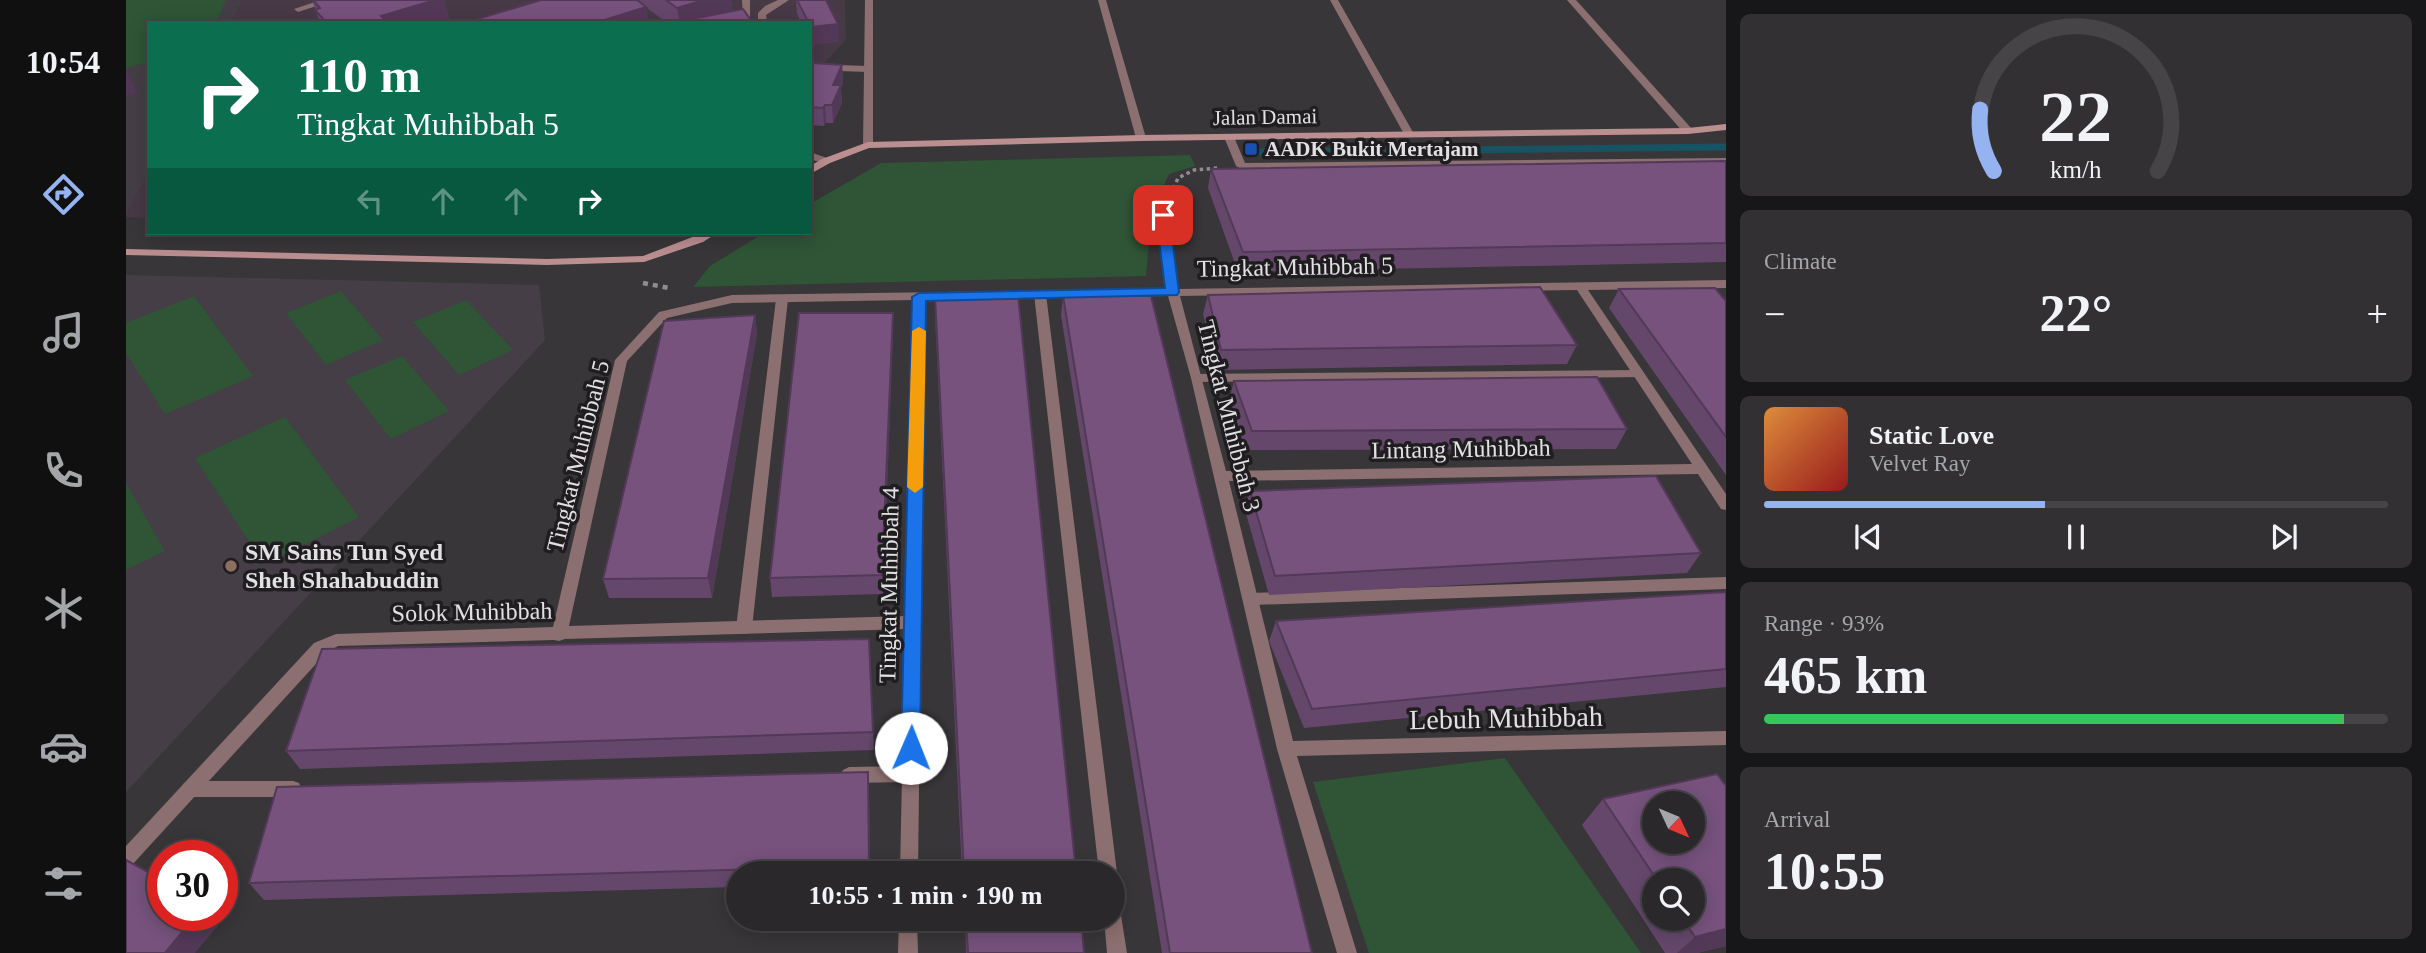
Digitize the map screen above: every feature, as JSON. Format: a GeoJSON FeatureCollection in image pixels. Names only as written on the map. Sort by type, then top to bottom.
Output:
{"type":"FeatureCollection","features":[{"type":"Feature","properties":{"kind":"main road","name":"Jalan Damai"},"geometry":{"type":"LineString","coordinates":[[812,170],[826,161],[868,145],[1141,138],[1688,131],[1726,127]]}},
{"type":"Feature","properties":{"kind":"main road"},"geometry":{"type":"LineString","coordinates":[[1688,131],[1726,135]]}},
{"type":"Feature","properties":{"kind":"main road"},"geometry":{"type":"LineString","coordinates":[[126,252],[547,262],[644,259],[708,235]]}},
{"type":"Feature","properties":{"kind":"street"},"geometry":{"type":"LineString","coordinates":[[297,5],[331,0]]}},
{"type":"Feature","properties":{"kind":"street"},"geometry":{"type":"LineString","coordinates":[[746,0],[747,19]]}},
{"type":"Feature","properties":{"kind":"street"},"geometry":{"type":"LineString","coordinates":[[742,21],[762,19],[768,8],[785,0]]}},
{"type":"Feature","properties":{"kind":"street"},"geometry":{"type":"LineString","coordinates":[[868,145],[869,0]]}},
{"type":"Feature","properties":{"kind":"street"},"geometry":{"type":"LineString","coordinates":[[1102,0],[1141,138]]}},
{"type":"Feature","properties":{"kind":"street"},"geometry":{"type":"LineString","coordinates":[[1334,0],[1409,134]]}},
{"type":"Feature","properties":{"kind":"street"},"geometry":{"type":"LineString","coordinates":[[1572,0],[1688,131]]}},
{"type":"Feature","properties":{"kind":"street"},"geometry":{"type":"LineString","coordinates":[[812,67],[867,69]]}},
{"type":"Feature","properties":{"kind":"street"},"geometry":{"type":"LineString","coordinates":[[1229,137],[1241,166],[1726,161]]}},
{"type":"Feature","properties":{"kind":"street"},"geometry":{"type":"LineString","coordinates":[[812,156],[826,161]]}},
{"type":"Feature","properties":{"kind":"street","name":"Tingkat Muhibbah 3"},"geometry":{"type":"LineString","coordinates":[[1163,215],[1173,292],[1198,378],[1286,749],[1347,953]]}},
{"type":"Feature","properties":{"kind":"street","name":"Tingkat Muhibbah 5"},"geometry":{"type":"LineString","coordinates":[[559,635],[621,360],[663,315],[732,299],[1726,284]]}},
{"type":"Feature","properties":{"kind":"street"},"geometry":{"type":"LineString","coordinates":[[1700,285],[1713,301]]}},
{"type":"Feature","properties":{"kind":"street"},"geometry":{"type":"LineString","coordinates":[[1580,286],[1726,505]]}},
{"type":"Feature","properties":{"kind":"street"},"geometry":{"type":"LineString","coordinates":[[1040,295],[1107,861]]}},
{"type":"Feature","properties":{"kind":"street","name":"Tingkat Muhibbah 4"},"geometry":{"type":"LineString","coordinates":[[909,861],[919,297]]}},
{"type":"Feature","properties":{"kind":"street"},"geometry":{"type":"LineString","coordinates":[[744,628],[782,299]]}},
{"type":"Feature","properties":{"kind":"street"},"geometry":{"type":"LineString","coordinates":[[1198,378],[1638,374]]}},
{"type":"Feature","properties":{"kind":"street","name":"Lintang Muhibbah"},"geometry":{"type":"LineString","coordinates":[[1220,476],[1702,469]]}},
{"type":"Feature","properties":{"kind":"street"},"geometry":{"type":"LineString","coordinates":[[1252,599],[1726,583]]}},
{"type":"Feature","properties":{"kind":"street","name":"Solok Muhibbah"},"geometry":{"type":"LineString","coordinates":[[126,859],[320,648],[336,640],[913,622]]}},
{"type":"Feature","properties":{"kind":"street","name":"Lebuh Muhibbah"},"geometry":{"type":"LineString","coordinates":[[1286,749],[1726,738]]}},
{"type":"Feature","properties":{"kind":"street"},"geometry":{"type":"LineString","coordinates":[[827,776],[910,774]]}},
{"type":"Feature","properties":{"kind":"street"},"geometry":{"type":"LineString","coordinates":[[190,789],[314,788]]}},
{"type":"Feature","properties":{"kind":"street"},"geometry":{"type":"LineString","coordinates":[[908,931],[908,953]]}},
{"type":"Feature","properties":{"kind":"street"},"geometry":{"type":"LineString","coordinates":[[1115,931],[1117,953]]}},
{"type":"Feature","properties":{"kind":"path"},"geometry":{"type":"LineString","coordinates":[[1163,215],[1178,178],[1194,170],[1241,166]]}},
{"type":"Feature","properties":{"kind":"shaded area"},"geometry":{"type":"Polygon","coordinates":[[[126,0],[243,0],[232,21],[147,21],[147,177],[126,215],[126,0]]]}},
{"type":"Feature","properties":{"kind":"shaded area"},"geometry":{"type":"Polygon","coordinates":[[[243,0],[845,0],[846,40],[812,76],[812,21],[232,21],[243,0]]]}},
{"type":"Feature","properties":{"kind":"shaded area"},"geometry":{"type":"Polygon","coordinates":[[[147,177],[147,218],[126,215],[147,177]]]}},
{"type":"Feature","properties":{"kind":"shaded area","name":"SM Sains Tun Syed Sheh Shahabuddin"},"geometry":{"type":"Polygon","coordinates":[[[126,275],[539,285],[545,340],[126,792],[126,275]]]}},
{"type":"Feature","properties":{"kind":"green space"},"geometry":{"type":"Polygon","coordinates":[[[126,0],[226,0],[217,21],[147,21],[147,63],[126,68],[126,0]]]}},
{"type":"Feature","properties":{"kind":"green space"},"geometry":{"type":"Polygon","coordinates":[[[1190,155],[1195,166],[1169,174],[1152,212],[1146,276],[693,287],[710,266],[761,235],[812,235],[812,203],[881,163],[1190,155]]]}},
{"type":"Feature","properties":{"kind":"green space"},"geometry":{"type":"Polygon","coordinates":[[[341,291],[383,340],[326,365],[286,313],[341,291]]]}},
{"type":"Feature","properties":{"kind":"green space"},"geometry":{"type":"Polygon","coordinates":[[[194,296],[253,376],[165,414],[126,353],[126,323],[194,296]]]}},
{"type":"Feature","properties":{"kind":"green space"},"geometry":{"type":"Polygon","coordinates":[[[466,300],[513,350],[459,375],[413,322],[466,300]]]}},
{"type":"Feature","properties":{"kind":"green space"},"geometry":{"type":"Polygon","coordinates":[[[402,356],[449,411],[391,439],[345,380],[402,356]]]}},
{"type":"Feature","properties":{"kind":"green space"},"geometry":{"type":"Polygon","coordinates":[[[285,417],[359,517],[264,565],[195,458],[285,417]]]}},
{"type":"Feature","properties":{"kind":"green space"},"geometry":{"type":"Polygon","coordinates":[[[126,483],[165,551],[126,570],[126,483]]]}},
{"type":"Feature","properties":{"kind":"green space"},"geometry":{"type":"Polygon","coordinates":[[[1505,758],[1641,953],[1369,953],[1313,782],[1505,758]]]}},
{"type":"Feature","properties":{"kind":"building"},"geometry":{"type":"Polygon","coordinates":[[[313,0],[435,0],[381,16],[385,20],[381,21],[325,21],[315,10],[320,8],[313,0]]]}},
{"type":"Feature","properties":{"kind":"building"},"geometry":{"type":"Polygon","coordinates":[[[541,0],[637,0],[646,7],[601,21],[471,21],[541,0]]]}},
{"type":"Feature","properties":{"kind":"building"},"geometry":{"type":"Polygon","coordinates":[[[666,0],[704,0],[677,8],[666,0]]]}},
{"type":"Feature","properties":{"kind":"building"},"geometry":{"type":"Polygon","coordinates":[[[797,0],[826,0],[838,24],[812,27],[812,21],[808,21],[797,0]]]}},
{"type":"Feature","properties":{"kind":"building"},"geometry":{"type":"Polygon","coordinates":[[[743,9],[752,21],[681,21],[743,9]]]}},
{"type":"Feature","properties":{"kind":"building"},"geometry":{"type":"Polygon","coordinates":[[[812,65],[842,65],[833,85],[841,85],[832,105],[812,107],[812,65]]]}},
{"type":"Feature","properties":{"kind":"building"},"geometry":{"type":"Polygon","coordinates":[[[1726,161],[1726,243],[1243,252],[1211,169],[1726,161]]]}},
{"type":"Feature","properties":{"kind":"building"},"geometry":{"type":"Polygon","coordinates":[[[1540,287],[1577,345],[1221,350],[1208,295],[1540,287]]]}},
{"type":"Feature","properties":{"kind":"building"},"geometry":{"type":"Polygon","coordinates":[[[1715,288],[1726,301],[1726,437],[1619,289],[1715,288]]]}},
{"type":"Feature","properties":{"kind":"building"},"geometry":{"type":"Polygon","coordinates":[[[1018,295],[1075,861],[963,861],[935,297],[1018,295]]]}},
{"type":"Feature","properties":{"kind":"building"},"geometry":{"type":"Polygon","coordinates":[[[1063,296],[1151,296],[1312,953],[1170,953],[1063,296]]]}},
{"type":"Feature","properties":{"kind":"building"},"geometry":{"type":"Polygon","coordinates":[[[799,313],[893,313],[882,575],[770,578],[799,313]]]}},
{"type":"Feature","properties":{"kind":"building"},"geometry":{"type":"Polygon","coordinates":[[[755,315],[708,578],[603,579],[664,321],[755,315]]]}},
{"type":"Feature","properties":{"kind":"building"},"geometry":{"type":"Polygon","coordinates":[[[1597,377],[1627,429],[1252,431],[1234,381],[1597,377]]]}},
{"type":"Feature","properties":{"kind":"building"},"geometry":{"type":"Polygon","coordinates":[[[1656,476],[1701,553],[1275,576],[1250,491],[1656,476]]]}},
{"type":"Feature","properties":{"kind":"building"},"geometry":{"type":"Polygon","coordinates":[[[1726,592],[1726,669],[1312,709],[1276,621],[1726,592]]]}},
{"type":"Feature","properties":{"kind":"building"},"geometry":{"type":"Polygon","coordinates":[[[869,639],[873,732],[286,751],[322,649],[869,639]]]}},
{"type":"Feature","properties":{"kind":"building"},"geometry":{"type":"Polygon","coordinates":[[[868,772],[869,861],[726,861],[726,870],[249,883],[277,787],[868,772]]]}},
{"type":"Feature","properties":{"kind":"building"},"geometry":{"type":"Polygon","coordinates":[[[1717,774],[1726,786],[1726,929],[1695,937],[1691,931],[1705,931],[1705,868],[1649,868],[1603,799],[1717,774]]]}},
{"type":"Feature","properties":{"kind":"building"},"geometry":{"type":"Polygon","coordinates":[[[126,860],[147,871],[147,931],[183,931],[165,953],[126,953],[126,860]]]}},
{"type":"Feature","properties":{"kind":"building"},"geometry":{"type":"Polygon","coordinates":[[[967,931],[1082,931],[1084,953],[968,953],[967,931]]]}},
{"type":"Feature","properties":{"kind":"waterway"},"geometry":{"type":"LineString","coordinates":[[1259,152],[1726,147]]}},
{"type":"Feature","properties":{"kind":"slow traffic"},"geometry":{"type":"LineString","coordinates":[[915,487],[919,331]]}},
{"type":"Feature","properties":{"kind":"place","name":"AADK Bukit Mertajam"},"geometry":{"type":"Point","coordinates":[1251,149]}},
{"type":"Feature","properties":{"kind":"place","name":"SM Sains Tun Syed Sheh Shahabuddin"},"geometry":{"type":"Point","coordinates":[231,566]}},
{"type":"Feature","properties":{"kind":"route"},"geometry":{"type":"LineString","coordinates":[[911,748],[919,297],[1173,292],[1163,215]]}}]}
